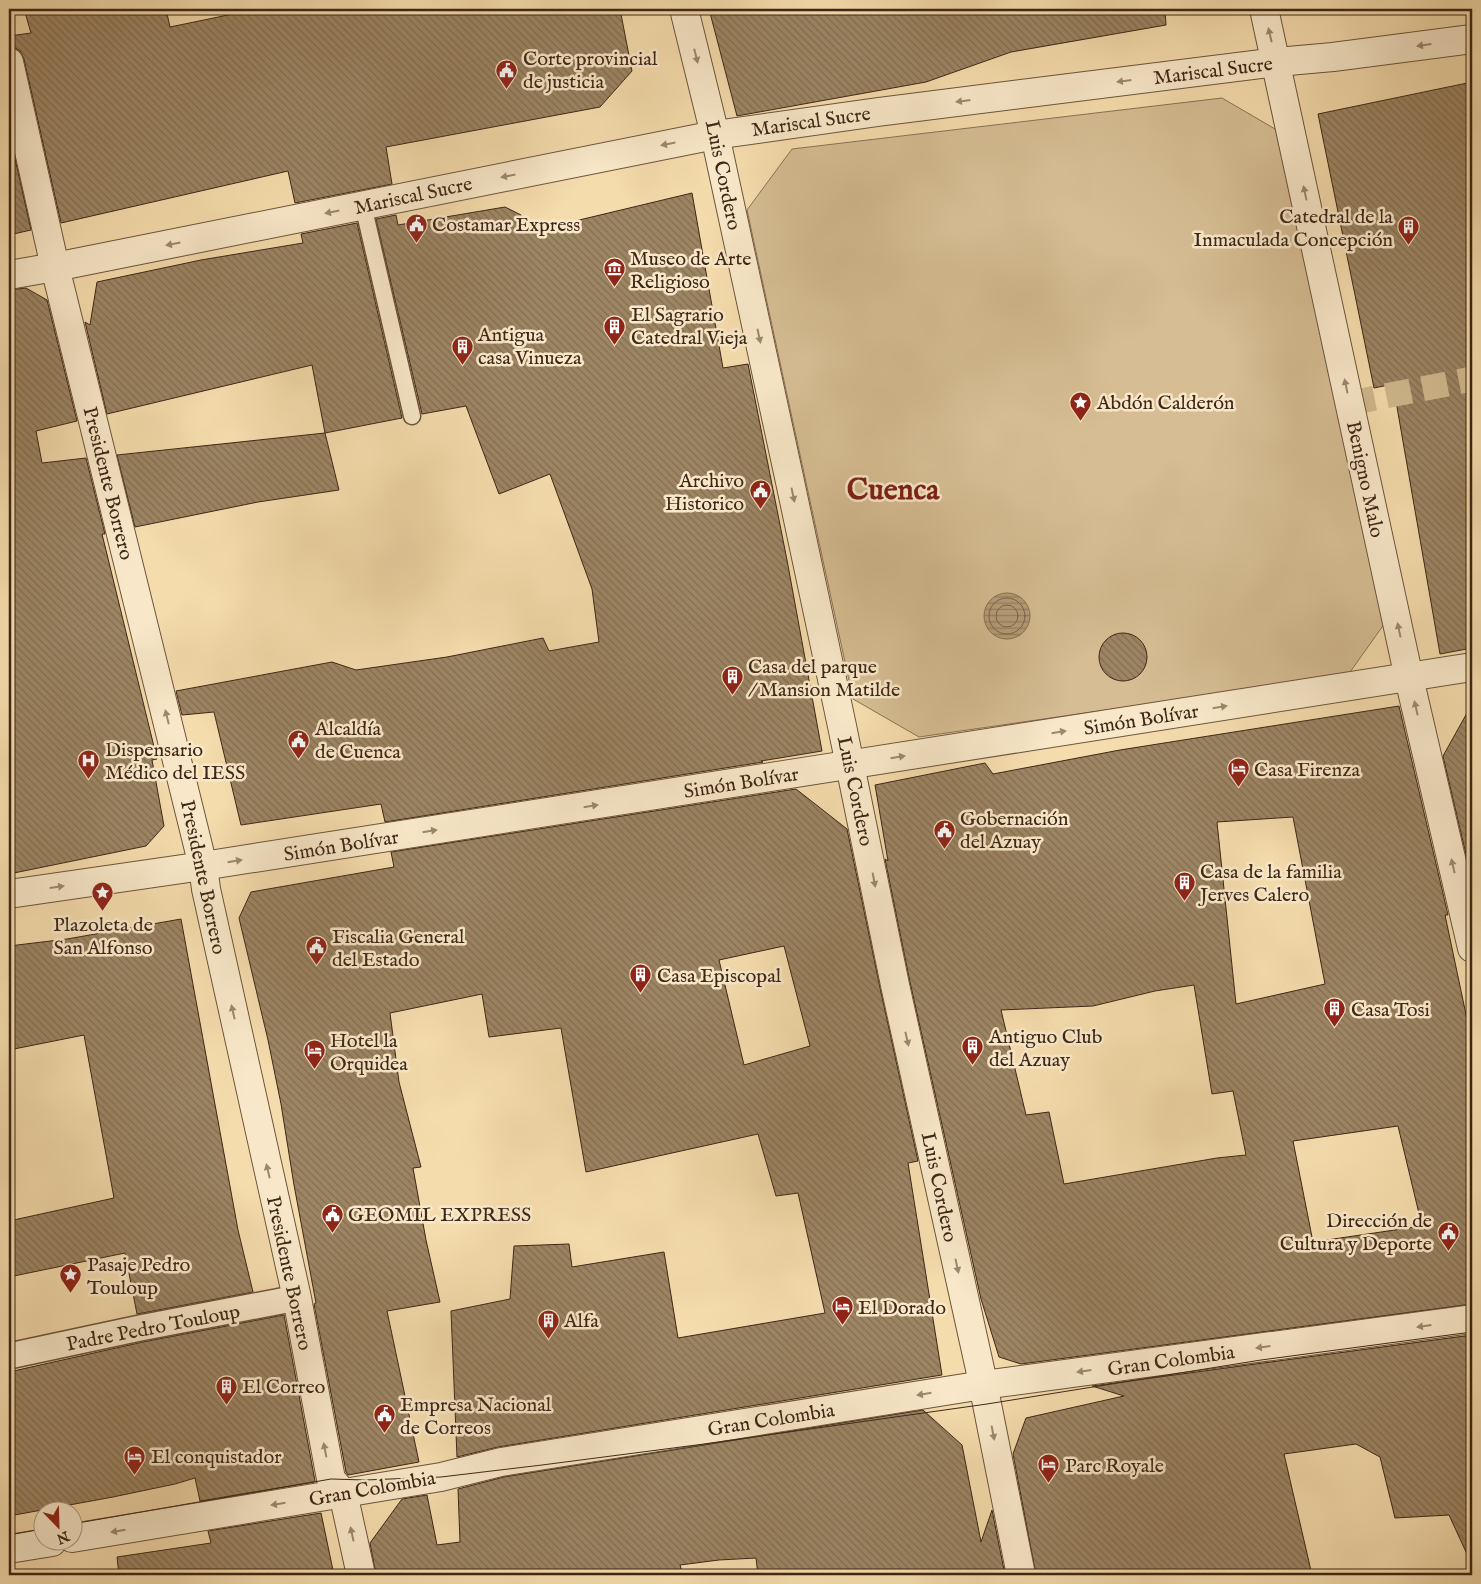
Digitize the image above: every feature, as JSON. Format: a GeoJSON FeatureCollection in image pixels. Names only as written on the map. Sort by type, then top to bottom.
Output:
{"type":"FeatureCollection","features":[{"type":"Feature","properties":{"kind":"street","name":"Luis Cordero"},"geometry":{"type":"LineString","coordinates":[[684,9],[715,135],[850,764],[895,985],[983,1385],[1021,1575]]}},
{"type":"Feature","properties":{"kind":"street","name":"Benigno Malo"},"geometry":{"type":"LineString","coordinates":[[1264,9],[1409,678],[1472,948]]}},
{"type":"Feature","properties":{"kind":"street","name":"Mariscal Sucre"},"geometry":{"type":"LineString","coordinates":[[9,274],[55,267],[715,135],[878,112],[1472,39]]}},
{"type":"Feature","properties":{"kind":"street","name":"Presidente Borrero"},"geometry":{"type":"LineString","coordinates":[[9,62],[55,267],[203,866],[206,889],[297,1298],[331,1479],[343,1494],[361,1575]]}},
{"type":"Feature","properties":{"kind":"street","name":"Simón Bolívar"},"geometry":{"type":"LineString","coordinates":[[9,894],[203,866],[1472,667]]}},
{"type":"Feature","properties":{"kind":"street","name":"Padre Pedro Touloup"},"geometry":{"type":"LineString","coordinates":[[9,1356],[140,1328],[297,1298]]}},
{"type":"Feature","properties":{"kind":"street","name":"Gran Colombia"},"geometry":{"type":"LineString","coordinates":[[82,1536],[343,1494],[441,1476],[501,1462],[983,1385],[1472,1320]]}},
{"type":"Feature","properties":{"kind":"street"},"geometry":{"type":"LineString","coordinates":[[9,1549],[32,1545]]}},
{"type":"Feature","properties":{"kind":"lane"},"geometry":{"type":"LineString","coordinates":[[363,206],[412,416]]}},
{"type":"Feature","properties":{"kind":"shaded area"},"geometry":{"type":"Polygon","coordinates":[[[1222,98],[1287,136],[1392,613],[1348,675],[919,737],[853,699],[747,210],[792,149],[1222,98]]]}},
{"type":"Feature","properties":{"kind":"water"},"geometry":{"type":"Polygon","coordinates":[[[1007,593],[1020,597],[1026,603],[1030,616],[1026,629],[1020,635],[1007,639],[994,635],[988,629],[984,616],[988,603],[994,597],[1007,593]]]}},
{"type":"Feature","properties":{"kind":"building"},"geometry":{"type":"Polygon","coordinates":[[[24,9],[166,9],[170,27],[257,9],[620,9],[632,71],[600,107],[386,147],[392,184],[295,203],[288,171],[61,223],[24,59],[20,51],[14,47],[9,47],[9,36],[31,33],[24,9]]]}},
{"type":"Feature","properties":{"kind":"building"},"geometry":{"type":"Polygon","coordinates":[[[709,9],[1165,9],[1166,25],[1011,52],[926,82],[737,116],[709,9]]]}},
{"type":"Feature","properties":{"kind":"building","name":"Catedral de la Inmaculada Concepción"},"geometry":{"type":"Polygon","coordinates":[[[1472,82],[1472,648],[1440,654],[1393,384],[1374,388],[1318,114],[1472,82]]]}},
{"type":"Feature","properties":{"kind":"building"},"geometry":{"type":"Polygon","coordinates":[[[9,132],[31,230],[9,235],[9,132]]]}},
{"type":"Feature","properties":{"kind":"building"},"geometry":{"type":"Polygon","coordinates":[[[692,193],[723,368],[748,364],[822,751],[385,822],[381,804],[241,825],[214,712],[182,715],[176,691],[332,662],[356,670],[447,657],[543,638],[549,651],[599,642],[592,589],[550,474],[499,494],[466,406],[422,414],[376,219],[396,215],[398,225],[505,207],[521,215],[525,233],[692,193]]]}},
{"type":"Feature","properties":{"kind":"building"},"geometry":{"type":"Polygon","coordinates":[[[357,223],[402,418],[325,433],[312,365],[107,414],[85,322],[90,325],[97,282],[201,260],[303,243],[301,234],[357,223]]]}},
{"type":"Feature","properties":{"kind":"building"},"geometry":{"type":"Polygon","coordinates":[[[26,288],[47,300],[77,421],[36,431],[42,463],[86,458],[105,534],[102,534],[157,759],[152,760],[164,826],[146,846],[9,874],[9,290],[26,288]]]}},
{"type":"Feature","properties":{"kind":"building"},"geometry":{"type":"Polygon","coordinates":[[[325,433],[339,490],[258,502],[135,527],[117,455],[325,433]]]}},
{"type":"Feature","properties":{"kind":"building"},"geometry":{"type":"Polygon","coordinates":[[[1118,633],[1128,633],[1140,640],[1147,652],[1147,662],[1140,674],[1128,681],[1118,681],[1110,677],[1103,670],[1099,662],[1099,652],[1103,644],[1110,637],[1118,633]]]}},
{"type":"Feature","properties":{"kind":"building"},"geometry":{"type":"Polygon","coordinates":[[[1472,704],[1472,880],[1443,756],[1472,704]]]}},
{"type":"Feature","properties":{"kind":"building"},"geometry":{"type":"Polygon","coordinates":[[[1399,706],[1448,915],[1445,915],[1472,1043],[1472,1304],[1021,1364],[999,1357],[981,1299],[910,982],[885,859],[888,861],[875,785],[985,763],[993,774],[1120,750],[1399,706]],[[1293,817],[1217,822],[1236,1004],[1325,984],[1293,817]],[[1194,985],[1155,991],[1093,1006],[1001,1010],[1026,1115],[1049,1112],[1064,1184],[1217,1158],[1246,1155],[1233,1091],[1212,1094],[1194,985]],[[1398,1126],[1293,1141],[1313,1242],[1422,1226],[1398,1126]]]}},
{"type":"Feature","properties":{"kind":"building"},"geometry":{"type":"Polygon","coordinates":[[[796,789],[847,829],[918,1161],[908,1163],[942,1375],[498,1447],[457,1457],[451,1311],[510,1299],[514,1246],[569,1244],[572,1267],[664,1252],[678,1338],[825,1313],[798,1193],[776,1196],[758,1134],[586,1172],[561,1028],[489,1037],[482,994],[390,1013],[399,1082],[421,1167],[413,1168],[440,1302],[387,1311],[419,1462],[348,1475],[314,1304],[316,1303],[281,1104],[239,918],[251,892],[394,867],[391,852],[796,789]],[[784,946],[719,960],[744,1065],[810,1046],[784,946]]]}},
{"type":"Feature","properties":{"kind":"building"},"geometry":{"type":"Polygon","coordinates":[[[181,919],[238,1230],[253,1292],[137,1314],[125,1253],[9,1277],[9,1221],[114,1198],[84,1035],[9,1050],[9,946],[67,939],[181,919]]]}},
{"type":"Feature","properties":{"kind":"building"},"geometry":{"type":"Polygon","coordinates":[[[284,1315],[315,1481],[200,1501],[195,1478],[175,1484],[82,1503],[32,1502],[32,1512],[9,1516],[9,1372],[143,1342],[284,1315]]]}},
{"type":"Feature","properties":{"kind":"building"},"geometry":{"type":"Polygon","coordinates":[[[1472,1335],[1472,1565],[1449,1515],[1395,1518],[1380,1457],[1356,1444],[1284,1454],[1312,1575],[1036,1575],[1013,1454],[1026,1418],[1124,1396],[1092,1386],[1472,1335]]]}},
{"type":"Feature","properties":{"kind":"building"},"geometry":{"type":"Polygon","coordinates":[[[923,1410],[962,1445],[981,1542],[992,1510],[1005,1575],[758,1575],[756,1558],[680,1565],[683,1575],[376,1575],[370,1543],[402,1499],[427,1495],[437,1545],[460,1542],[458,1489],[504,1477],[923,1410]]]}},
{"type":"Feature","properties":{"kind":"building"},"geometry":{"type":"Polygon","coordinates":[[[321,1513],[334,1575],[119,1575],[117,1557],[211,1543],[208,1531],[321,1513]]]}},
{"type":"Feature","properties":{"kind":"tunnel"},"geometry":{"type":"LineString","coordinates":[[1350,403],[1472,379]]}},
{"type":"Feature","properties":{"kind":"tram line"},"geometry":{"type":"LineString","coordinates":[[82,1522],[331,1479],[365,1480],[441,1477],[542,1465],[987,1404],[1261,1360],[1472,1332]]}},
{"type":"Feature","properties":{"kind":"tram line"},"geometry":{"type":"LineString","coordinates":[[9,1535],[32,1531]]}},
{"type":"Feature","properties":{"kind":"place","name":"Corte provincial de justicia"},"geometry":{"type":"Point","coordinates":[507,89]}},
{"type":"Feature","properties":{"kind":"place","name":"Costamar Express"},"geometry":{"type":"Point","coordinates":[416,243]}},
{"type":"Feature","properties":{"kind":"place","name":"Catedral de la Inmaculada Concepción"},"geometry":{"type":"Point","coordinates":[1409,246]}},
{"type":"Feature","properties":{"kind":"place","name":"Museo de Arte Religioso"},"geometry":{"type":"Point","coordinates":[614,288]}},
{"type":"Feature","properties":{"kind":"place","name":"El Sagrario Catedral Vieja"},"geometry":{"type":"Point","coordinates":[615,345]}},
{"type":"Feature","properties":{"kind":"place","name":"Antigua casa Vinueza"},"geometry":{"type":"Point","coordinates":[462,365]}},
{"type":"Feature","properties":{"kind":"place","name":"Abdón Calderón"},"geometry":{"type":"Point","coordinates":[1081,421]}},
{"type":"Feature","properties":{"kind":"place","name":"Archivo Historico"},"geometry":{"type":"Point","coordinates":[760,510]}},
{"type":"Feature","properties":{"kind":"place","name":"Casa del parque / Mansion Matilde"},"geometry":{"type":"Point","coordinates":[732,696]}},
{"type":"Feature","properties":{"kind":"place","name":"Alcaldía de Cuenca"},"geometry":{"type":"Point","coordinates":[299,759]}},
{"type":"Feature","properties":{"kind":"place","name":"Dispensario Médico del IESS"},"geometry":{"type":"Point","coordinates":[89,780]}},
{"type":"Feature","properties":{"kind":"place","name":"Casa Firenza"},"geometry":{"type":"Point","coordinates":[1238,788]}},
{"type":"Feature","properties":{"kind":"place","name":"Gobernación del Azuay"},"geometry":{"type":"Point","coordinates":[944,849]}},
{"type":"Feature","properties":{"kind":"place","name":"Casa de la familia Jerves Calero"},"geometry":{"type":"Point","coordinates":[1184,902]}},
{"type":"Feature","properties":{"kind":"place","name":"Plazoleta de San Alfonso"},"geometry":{"type":"Point","coordinates":[103,911]}},
{"type":"Feature","properties":{"kind":"place","name":"Fiscalia General del Estado"},"geometry":{"type":"Point","coordinates":[316,966]}},
{"type":"Feature","properties":{"kind":"place","name":"Casa Episcopal"},"geometry":{"type":"Point","coordinates":[641,994]}},
{"type":"Feature","properties":{"kind":"place","name":"Casa Tosi"},"geometry":{"type":"Point","coordinates":[1335,1028]}},
{"type":"Feature","properties":{"kind":"place","name":"Antiguo Club del Azuay"},"geometry":{"type":"Point","coordinates":[973,1066]}},
{"type":"Feature","properties":{"kind":"place","name":"Hotel la Orquidea"},"geometry":{"type":"Point","coordinates":[314,1070]}},
{"type":"Feature","properties":{"kind":"place","name":"GEOMIL EXPRESS"},"geometry":{"type":"Point","coordinates":[332,1233]}},
{"type":"Feature","properties":{"kind":"place","name":"Dirección de Cultura y Deporte"},"geometry":{"type":"Point","coordinates":[1448,1251]}},
{"type":"Feature","properties":{"kind":"place","name":"Pasaje Pedro Touloup"},"geometry":{"type":"Point","coordinates":[71,1294]}},
{"type":"Feature","properties":{"kind":"place","name":"El Dorado"},"geometry":{"type":"Point","coordinates":[842,1326]}},
{"type":"Feature","properties":{"kind":"place","name":"Alfa"},"geometry":{"type":"Point","coordinates":[548,1339]}},
{"type":"Feature","properties":{"kind":"place","name":"El Correo"},"geometry":{"type":"Point","coordinates":[226,1405]}},
{"type":"Feature","properties":{"kind":"place","name":"Empresa Nacional de Correos"},"geometry":{"type":"Point","coordinates":[384,1434]}},
{"type":"Feature","properties":{"kind":"place","name":"El conquistador"},"geometry":{"type":"Point","coordinates":[135,1475]}},
{"type":"Feature","properties":{"kind":"place","name":"Parc Royale"},"geometry":{"type":"Point","coordinates":[1049,1484]}},
{"type":"Feature","properties":{"kind":"district","name":"Cuenca"},"geometry":{"type":"Point","coordinates":[893,489]}}]}
